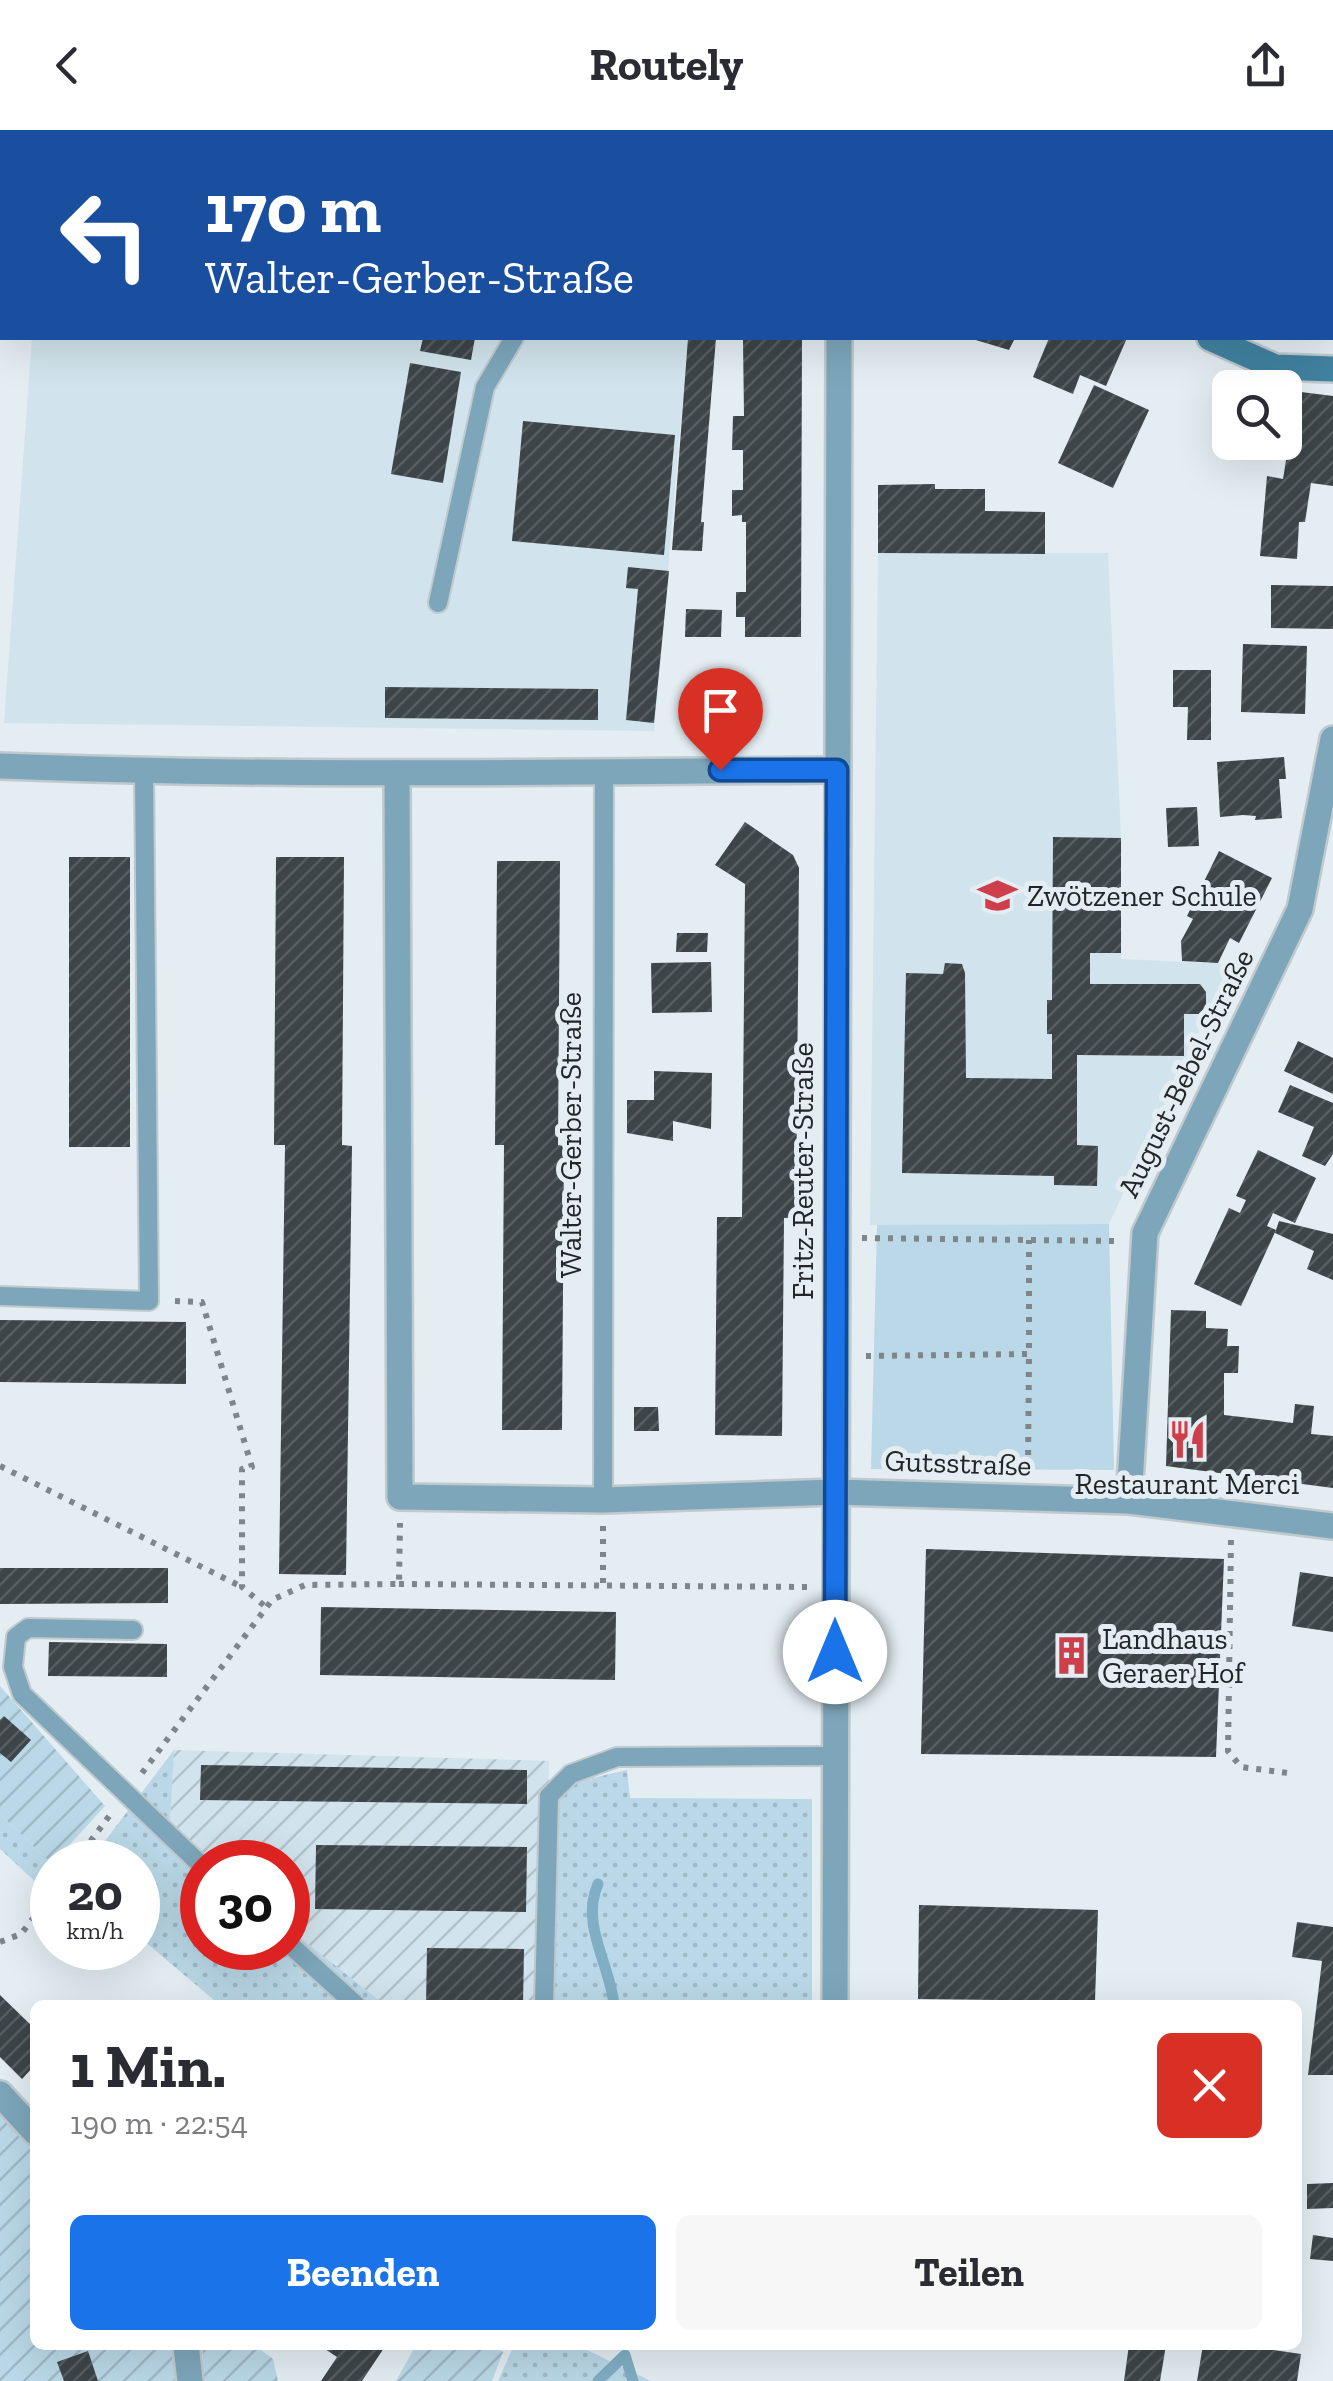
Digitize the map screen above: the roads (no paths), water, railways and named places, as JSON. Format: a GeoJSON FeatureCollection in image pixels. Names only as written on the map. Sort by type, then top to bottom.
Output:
{"type":"FeatureCollection","features":[{"type":"Feature","properties":{"kind":"main road"},"geometry":{"type":"LineString","coordinates":[[1214,340],[1275,367],[1333,369]]}},
{"type":"Feature","properties":{"kind":"street","name":"Fritz-Reuter-Straße"},"geometry":{"type":"LineString","coordinates":[[835,2000],[839,340]]}},
{"type":"Feature","properties":{"kind":"street","name":"August-Bebel-Straße"},"geometry":{"type":"LineString","coordinates":[[1129,1500],[1145,1233],[1300,910],[1333,739]]}},
{"type":"Feature","properties":{"kind":"street"},"geometry":{"type":"LineString","coordinates":[[0,766],[144,772],[837,770]]}},
{"type":"Feature","properties":{"kind":"street","name":"Gutsstraße"},"geometry":{"type":"LineString","coordinates":[[397,773],[400,1496],[603,1500],[835,1492],[1129,1500],[1333,1526]]}},
{"type":"Feature","properties":{"kind":"street"},"geometry":{"type":"LineString","coordinates":[[0,2094],[30,2127]]}},
{"type":"Feature","properties":{"kind":"street"},"geometry":{"type":"LineString","coordinates":[[187,2350],[190,2381]]}},
{"type":"Feature","properties":{"kind":"lane"},"geometry":{"type":"LineString","coordinates":[[438,602],[485,387],[513,340]]}},
{"type":"Feature","properties":{"kind":"lane","name":"Walter-Gerber-Straße"},"geometry":{"type":"LineString","coordinates":[[603,1500],[604,771]]}},
{"type":"Feature","properties":{"kind":"lane"},"geometry":{"type":"LineString","coordinates":[[0,1296],[149,1301],[144,772]]}},
{"type":"Feature","properties":{"kind":"lane"},"geometry":{"type":"LineString","coordinates":[[133,1630],[28,1628],[16,1636],[13,1667],[22,1694],[180,1846]]}},
{"type":"Feature","properties":{"kind":"lane"},"geometry":{"type":"LineString","coordinates":[[544,2000],[549,1796],[570,1774],[616,1757],[835,1756]]}},
{"type":"Feature","properties":{"kind":"lane"},"geometry":{"type":"LineString","coordinates":[[310,1963],[351,2000]]}},
{"type":"Feature","properties":{"kind":"waterway"},"geometry":{"type":"LineString","coordinates":[[598,1884],[592,1914],[613,2000]]}},
{"type":"Feature","properties":{"kind":"waterway"},"geometry":{"type":"LineString","coordinates":[[598,2381],[625,2355],[633,2381]]}},
{"type":"Feature","properties":{"kind":"place","name":"Zwötzener Schule"},"geometry":{"type":"Point","coordinates":[997,896]}},
{"type":"Feature","properties":{"kind":"place","name":"Restaurant Merci"},"geometry":{"type":"Point","coordinates":[1187,1440]}},
{"type":"Feature","properties":{"kind":"place","name":"Landhaus Geraer Hof"},"geometry":{"type":"Point","coordinates":[1072,1656]}}]}
